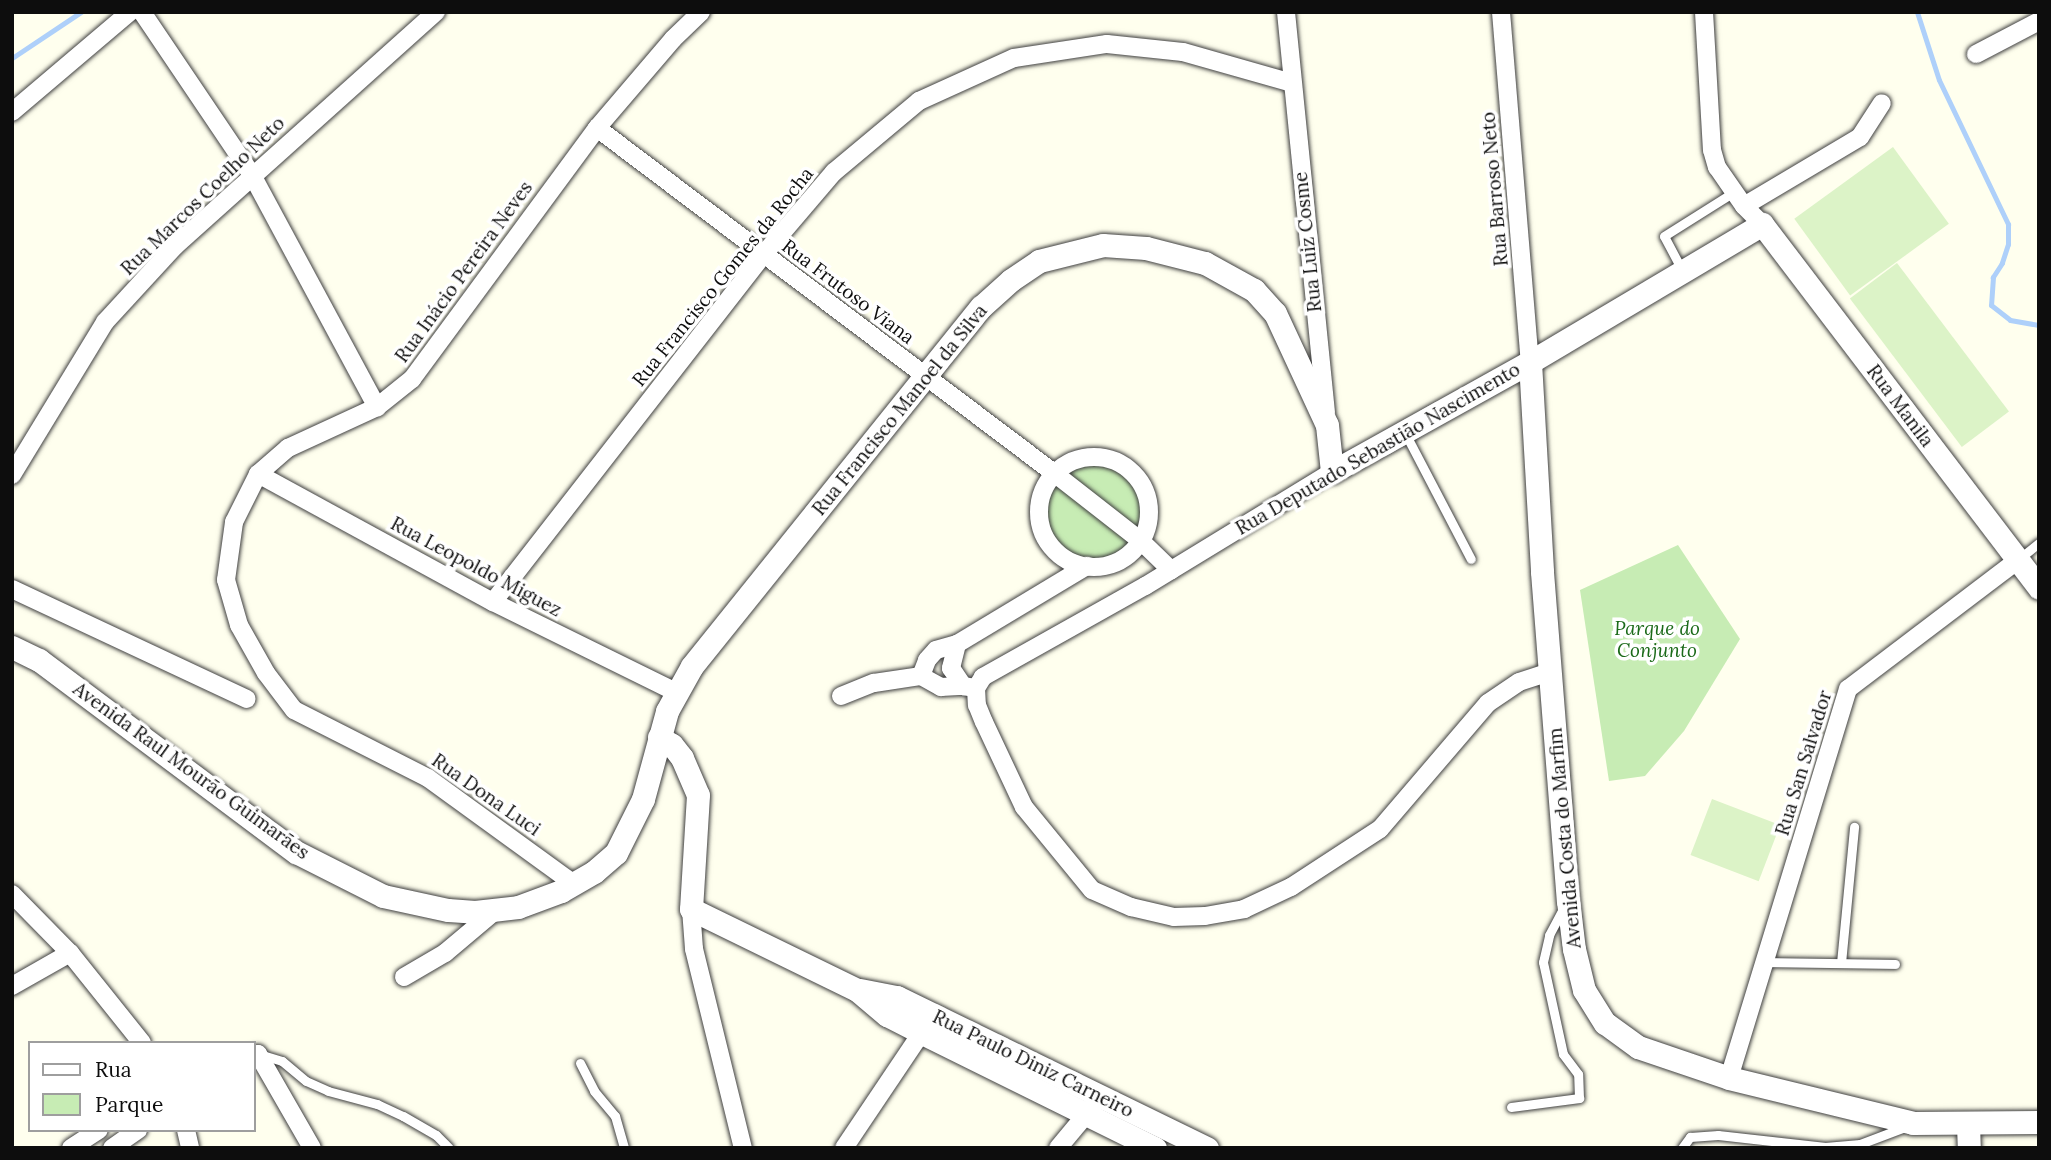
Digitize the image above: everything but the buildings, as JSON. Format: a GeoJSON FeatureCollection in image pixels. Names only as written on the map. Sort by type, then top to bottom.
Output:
{"type":"FeatureCollection","features":[{"type":"Feature","properties":{"kind":"street"},"geometry":{"type":"LineString","coordinates":[[12,112],[130,12]]}},
{"type":"Feature","properties":{"kind":"street"},"geometry":{"type":"LineString","coordinates":[[142,12],[252,175],[377,407]]}},
{"type":"Feature","properties":{"kind":"street","name":"Rua Marcos Coelho Neto"},"geometry":{"type":"LineString","coordinates":[[12,475],[105,321],[175,246],[436,12]]}},
{"type":"Feature","properties":{"kind":"street","name":"Rua Inácio Pereira Neves"},"geometry":{"type":"LineString","coordinates":[[294,710],[266,673],[239,625],[226,580],[234,522],[258,474],[288,448],[377,407],[412,379],[597,128],[673,39],[701,12]]}},
{"type":"Feature","properties":{"kind":"street","name":"Rua Luiz Cosme"},"geometry":{"type":"LineString","coordinates":[[1286,12],[1332,472]]}},
{"type":"Feature","properties":{"kind":"street","name":"Rua Barroso Neto"},"geometry":{"type":"LineString","coordinates":[[1502,12],[1530,362]]}},
{"type":"Feature","properties":{"kind":"street"},"geometry":{"type":"LineString","coordinates":[[1704,12],[1712,150],[1723,179],[1762,225]]}},
{"type":"Feature","properties":{"kind":"street"},"geometry":{"type":"LineString","coordinates":[[1976,54],[2039,21]]}},
{"type":"Feature","properties":{"kind":"street","name":"Rua Francisco Gomes da Rocha"},"geometry":{"type":"LineString","coordinates":[[493,602],[763,255],[834,173],[919,101],[1014,58],[1107,44],[1183,52],[1292,83]]}},
{"type":"Feature","properties":{"kind":"street"},"geometry":{"type":"LineString","coordinates":[[1739,199],[1860,137],[1882,103]]}},
{"type":"Feature","properties":{"kind":"street","name":"Rua Frutoso Viana"},"geometry":{"type":"LineString","coordinates":[[597,128],[1054,473],[1141,541],[1171,570]]}},
{"type":"Feature","properties":{"kind":"street","name":"Rua Deputado Sebastião Nascimento"},"geometry":{"type":"LineString","coordinates":[[969,687],[1171,570],[1332,472],[1530,362],[1762,225]]}},
{"type":"Feature","properties":{"kind":"street","name":"Rua Manila"},"geometry":{"type":"LineString","coordinates":[[1762,225],[2039,587]]}},
{"type":"Feature","properties":{"kind":"street","name":"Rua Francisco Manoel da Silva"},"geometry":{"type":"LineString","coordinates":[[574,884],[616,853],[632,827],[676,691],[692,666],[981,307],[1011,280],[1039,261],[1103,245],[1146,248],[1205,263],[1228,273],[1254,290],[1275,313],[1327,425]]}},
{"type":"Feature","properties":{"kind":"street","name":"Avenida Costa do Marfim"},"geometry":{"type":"LineString","coordinates":[[1530,362],[1567,901],[1574,949],[1584,990],[1605,1023],[1638,1046],[1729,1078],[1913,1123],[2039,1122]]}},
{"type":"Feature","properties":{"kind":"street"},"geometry":{"type":"LineString","coordinates":[[1079,458],[1104,458],[1126,468],[1147,499],[1148,522],[1141,541],[1126,556],[1108,564],[1087,566],[1063,558],[1045,539],[1038,515],[1042,490],[1054,473],[1079,458]]}},
{"type":"Feature","properties":{"kind":"street","name":"Rua Leopoldo Miguez"},"geometry":{"type":"LineString","coordinates":[[258,474],[493,602],[676,691]]}},
{"type":"Feature","properties":{"kind":"street","name":"Rua San Salvador"},"geometry":{"type":"LineString","coordinates":[[1729,1078],[1848,689],[2018,561]]}},
{"type":"Feature","properties":{"kind":"street"},"geometry":{"type":"LineString","coordinates":[[921,676],[927,660],[936,650],[957,644],[1087,566]]}},
{"type":"Feature","properties":{"kind":"street"},"geometry":{"type":"LineString","coordinates":[[12,589],[247,699]]}},
{"type":"Feature","properties":{"kind":"street"},"geometry":{"type":"LineString","coordinates":[[957,644],[951,668],[969,687],[1024,807],[1092,890],[1131,907],[1174,917],[1205,916],[1244,909],[1291,887],[1350,851],[1380,829],[1405,803],[1489,703],[1519,682],[1550,672]]}},
{"type":"Feature","properties":{"kind":"street","name":"Avenida Raul Mourão Guimarães"},"geometry":{"type":"LineString","coordinates":[[12,648],[39,660],[296,852],[383,896],[448,911],[495,911],[518,907],[574,884]]}},
{"type":"Feature","properties":{"kind":"street"},"geometry":{"type":"LineString","coordinates":[[842,696],[874,683],[921,676],[941,687],[969,687]]}},
{"type":"Feature","properties":{"kind":"street","name":"Rua Dona Luci"},"geometry":{"type":"LineString","coordinates":[[294,710],[428,778],[574,884]]}},
{"type":"Feature","properties":{"kind":"street"},"geometry":{"type":"LineString","coordinates":[[659,737],[672,746],[682,758],[698,795],[691,909],[694,949],[743,1148]]}},
{"type":"Feature","properties":{"kind":"street"},"geometry":{"type":"LineString","coordinates":[[12,894],[70,953],[140,1041]]}},
{"type":"Feature","properties":{"kind":"street","name":"Rua Paulo Diniz Carneiro"},"geometry":{"type":"LineString","coordinates":[[691,909],[857,990],[887,1014],[928,1024],[1101,1097],[1206,1148]]}},
{"type":"Feature","properties":{"kind":"street"},"geometry":{"type":"LineString","coordinates":[[404,977],[444,953],[495,911]]}},
{"type":"Feature","properties":{"kind":"street"},"geometry":{"type":"LineString","coordinates":[[12,986],[70,953]]}},
{"type":"Feature","properties":{"kind":"street"},"geometry":{"type":"LineString","coordinates":[[845,1148],[928,1024]]}},
{"type":"Feature","properties":{"kind":"street","name":"Rua Paulo Diniz Carneiro"},"geometry":{"type":"LineString","coordinates":[[928,1024],[1086,1115],[1155,1148]]}},
{"type":"Feature","properties":{"kind":"street"},"geometry":{"type":"LineString","coordinates":[[257,1061],[312,1148]]}},
{"type":"Feature","properties":{"kind":"street"},"geometry":{"type":"LineString","coordinates":[[1058,1148],[1101,1097]]}},
{"type":"Feature","properties":{"kind":"street"},"geometry":{"type":"LineString","coordinates":[[1968,1124],[1969,1148]]}},
{"type":"Feature","properties":{"kind":"street"},"geometry":{"type":"LineString","coordinates":[[71,1148],[96,1132]]}},
{"type":"Feature","properties":{"kind":"street"},"geometry":{"type":"LineString","coordinates":[[112,1148],[135,1132]]}},
{"type":"Feature","properties":{"kind":"lane"},"geometry":{"type":"LineString","coordinates":[[1682,271],[1664,236],[1739,199]]}},
{"type":"Feature","properties":{"kind":"lane"},"geometry":{"type":"LineString","coordinates":[[1405,432],[1471,559]]}},
{"type":"Feature","properties":{"kind":"lane","name":"Rua San Salvador"},"geometry":{"type":"LineString","coordinates":[[2018,561],[2039,543]]}},
{"type":"Feature","properties":{"kind":"lane"},"geometry":{"type":"LineString","coordinates":[[1841,963],[1854,827]]}},
{"type":"Feature","properties":{"kind":"lane"},"geometry":{"type":"LineString","coordinates":[[1511,1107],[1579,1098],[1578,1074],[1563,1054],[1543,962],[1549,936],[1567,901]]}},
{"type":"Feature","properties":{"kind":"lane"},"geometry":{"type":"LineString","coordinates":[[1765,962],[1895,964]]}},
{"type":"Feature","properties":{"kind":"lane"},"geometry":{"type":"LineString","coordinates":[[257,1061],[273,1057],[290,1070],[328,1091],[377,1104],[436,1135],[449,1148]]}},
{"type":"Feature","properties":{"kind":"lane"},"geometry":{"type":"LineString","coordinates":[[580,1063],[594,1091],[614,1116],[624,1148]]}},
{"type":"Feature","properties":{"kind":"lane"},"geometry":{"type":"LineString","coordinates":[[1682,1148],[1690,1137],[1718,1135],[1825,1147],[1860,1144],[1913,1123]]}},
{"type":"Feature","properties":{"kind":"green space"},"geometry":{"type":"Polygon","coordinates":[[[1893,147],[1949,224],[1850,296],[1794,219],[1893,147]]]}},
{"type":"Feature","properties":{"kind":"green space"},"geometry":{"type":"Polygon","coordinates":[[[1897,263],[2009,412],[1962,447],[1850,299],[1897,263]]]}},
{"type":"Feature","properties":{"kind":"green space"},"geometry":{"type":"Polygon","coordinates":[[[1094,457],[1115,462],[1133,473],[1144,491],[1149,512],[1144,533],[1133,551],[1115,562],[1094,567],[1073,562],[1055,551],[1044,533],[1039,512],[1044,491],[1055,473],[1073,462],[1094,457]]]}},
{"type":"Feature","properties":{"kind":"green space","name":"Parque do Conjunto"},"geometry":{"type":"Polygon","coordinates":[[[1678,545],[1740,639],[1684,731],[1645,776],[1609,781],[1580,590],[1678,545]]]}},
{"type":"Feature","properties":{"kind":"green space"},"geometry":{"type":"Polygon","coordinates":[[[1712,799],[1780,825],[1759,881],[1690,855],[1712,799]]]}},
{"type":"Feature","properties":{"kind":"waterway"},"geometry":{"type":"LineString","coordinates":[[12,58],[81,12]]}},
{"type":"Feature","properties":{"kind":"waterway"},"geometry":{"type":"LineString","coordinates":[[1917,12],[1939,80],[2008,224],[2008,244],[2002,263],[1993,277],[1991,305],[2010,320],[2039,325]]}}]}
